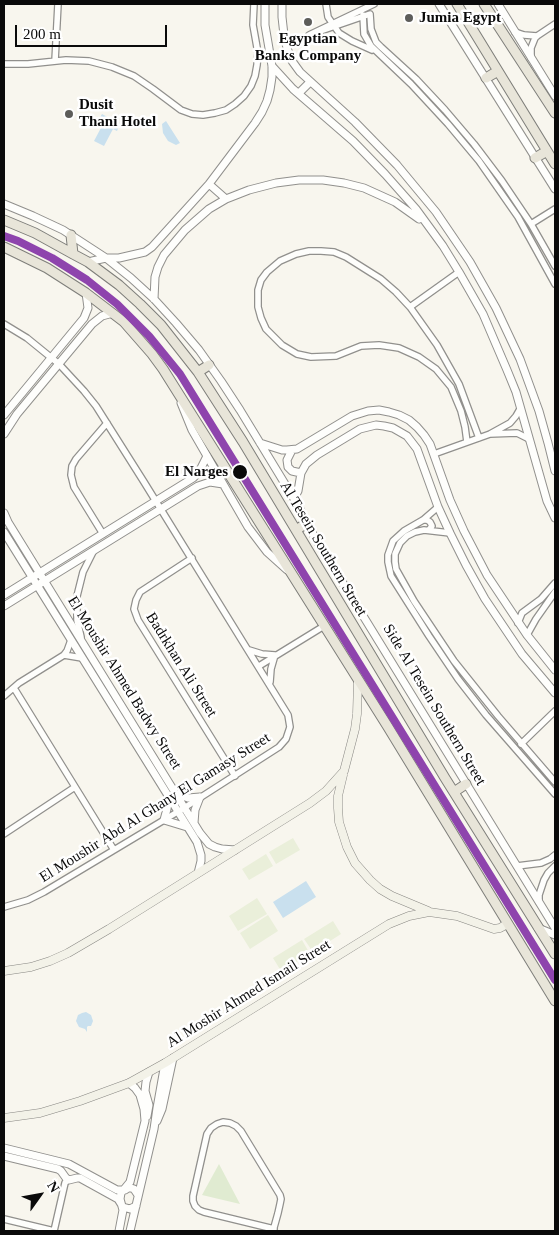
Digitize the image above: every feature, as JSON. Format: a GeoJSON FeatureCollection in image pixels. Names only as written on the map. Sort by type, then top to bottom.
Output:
{"type":"FeatureCollection","features":[{"type":"Feature","properties":{"kind":"main road"},"geometry":{"type":"LineString","coordinates":[[458,4],[555,164]]}},
{"type":"Feature","properties":{"kind":"main road"},"geometry":{"type":"LineString","coordinates":[[484,4],[555,113]]}},
{"type":"Feature","properties":{"kind":"main road"},"geometry":{"type":"LineString","coordinates":[[486,78],[498,71]]}},
{"type":"Feature","properties":{"kind":"main road"},"geometry":{"type":"LineString","coordinates":[[535,158],[547,151]]}},
{"type":"Feature","properties":{"kind":"main road","name":"Al Tesein Southern Street"},"geometry":{"type":"LineString","coordinates":[[4,220],[35,233],[88,262],[118,285],[140,304],[198,372],[229,418],[454,792],[555,954]]}},
{"type":"Feature","properties":{"kind":"main road"},"geometry":{"type":"LineString","coordinates":[[71,235],[73,254]]}},
{"type":"Feature","properties":{"kind":"main road"},"geometry":{"type":"LineString","coordinates":[[4,247],[47,268],[86,293],[133,332],[152,354],[430,795],[555,1001]]}},
{"type":"Feature","properties":{"kind":"main road"},"geometry":{"type":"LineString","coordinates":[[198,372],[209,365]]}},
{"type":"Feature","properties":{"kind":"main road"},"geometry":{"type":"LineString","coordinates":[[296,530],[307,523]]}},
{"type":"Feature","properties":{"kind":"main road"},"geometry":{"type":"LineString","coordinates":[[358,681],[355,729],[344,770],[336,787],[339,822],[347,847],[355,863],[370,880],[392,896],[429,912]]}},
{"type":"Feature","properties":{"kind":"main road"},"geometry":{"type":"LineString","coordinates":[[454,792],[466,784]]}},
{"type":"Feature","properties":{"kind":"main road"},"geometry":{"type":"LineString","coordinates":[[4,971],[31,967],[68,953],[336,787]]}},
{"type":"Feature","properties":{"kind":"main road"},"geometry":{"type":"LineString","coordinates":[[409,916],[413,911],[413,906]]}},
{"type":"Feature","properties":{"kind":"main road","name":"Al Moshir Ahmed Ismail Street"},"geometry":{"type":"LineString","coordinates":[[4,1118],[40,1113],[80,1102],[129,1083],[165,1063],[389,924],[409,916],[429,912],[457,916],[494,928],[507,924]]}},
{"type":"Feature","properties":{"kind":"street"},"geometry":{"type":"LineString","coordinates":[[55,61],[58,4]]}},
{"type":"Feature","properties":{"kind":"street"},"geometry":{"type":"LineString","coordinates":[[4,64],[77,60],[89,62],[112,68],[144,82],[181,110],[203,115],[215,113],[226,110],[236,104],[251,86],[255,76],[258,65],[258,53],[253,25],[254,4]]}},
{"type":"Feature","properties":{"kind":"street"},"geometry":{"type":"LineString","coordinates":[[88,262],[145,252],[155,244],[210,184],[262,112],[267,101],[272,78],[272,66],[265,25],[265,4]]}},
{"type":"Feature","properties":{"kind":"street"},"geometry":{"type":"LineString","coordinates":[[282,4],[284,35],[292,61],[310,82],[333,101],[397,165],[461,248],[488,294],[520,359],[539,411],[555,471]]}},
{"type":"Feature","properties":{"kind":"street"},"geometry":{"type":"LineString","coordinates":[[326,4],[328,17],[339,32],[352,41],[375,51]]}},
{"type":"Feature","properties":{"kind":"street"},"geometry":{"type":"LineString","coordinates":[[366,4],[362,17],[363,30],[367,40],[375,51],[411,84],[479,161],[532,242],[555,284]]}},
{"type":"Feature","properties":{"kind":"street"},"geometry":{"type":"LineString","coordinates":[[374,4],[309,35],[370,14],[371,29],[376,42],[416,80],[462,130],[502,181],[532,224],[555,266]]}},
{"type":"Feature","properties":{"kind":"street"},"geometry":{"type":"LineString","coordinates":[[439,4],[555,189]]}},
{"type":"Feature","properties":{"kind":"street"},"geometry":{"type":"LineString","coordinates":[[498,4],[555,96]]}},
{"type":"Feature","properties":{"kind":"street"},"geometry":{"type":"LineString","coordinates":[[531,58],[533,41],[537,36],[555,24]]}},
{"type":"Feature","properties":{"kind":"street"},"geometry":{"type":"LineString","coordinates":[[515,32],[537,36]]}},
{"type":"Feature","properties":{"kind":"street"},"geometry":{"type":"LineString","coordinates":[[272,66],[370,157],[401,191],[459,272],[483,314],[508,370],[547,500],[555,518]]}},
{"type":"Feature","properties":{"kind":"street"},"geometry":{"type":"LineString","coordinates":[[411,84],[416,80]]}},
{"type":"Feature","properties":{"kind":"street"},"geometry":{"type":"LineString","coordinates":[[299,93],[310,82]]}},
{"type":"Feature","properties":{"kind":"street"},"geometry":{"type":"LineString","coordinates":[[154,300],[155,277],[158,267],[164,256],[185,230],[210,209],[226,199],[249,190],[276,183],[299,180],[323,180],[364,188],[395,202],[429,228]]}},
{"type":"Feature","properties":{"kind":"street"},"geometry":{"type":"LineString","coordinates":[[496,185],[502,181]]}},
{"type":"Feature","properties":{"kind":"street"},"geometry":{"type":"LineString","coordinates":[[210,184],[226,199]]}},
{"type":"Feature","properties":{"kind":"street","name":"Side Al Tesein Southern Street"},"geometry":{"type":"LineString","coordinates":[[4,204],[71,235],[106,258],[154,300],[176,323],[209,365],[231,395],[294,498],[307,523],[555,928]]}},
{"type":"Feature","properties":{"kind":"street"},"geometry":{"type":"LineString","coordinates":[[532,224],[555,209]]}},
{"type":"Feature","properties":{"kind":"street"},"geometry":{"type":"LineString","coordinates":[[155,244],[156,251],[164,256]]}},
{"type":"Feature","properties":{"kind":"street"},"geometry":{"type":"LineString","coordinates":[[467,442],[464,419],[455,395],[441,374],[425,360],[399,348],[379,344],[360,346],[329,357],[311,357],[297,354],[274,338],[266,329],[259,313],[257,296],[261,280],[274,264],[296,254],[309,251],[334,252],[353,260],[389,286],[410,307],[427,330],[452,371],[480,438]]}},
{"type":"Feature","properties":{"kind":"street"},"geometry":{"type":"LineString","coordinates":[[410,307],[459,272]]}},
{"type":"Feature","properties":{"kind":"street"},"geometry":{"type":"LineString","coordinates":[[4,415],[84,318],[88,308],[86,293]]}},
{"type":"Feature","properties":{"kind":"street"},"geometry":{"type":"LineString","coordinates":[[476,301],[483,300],[488,294]]}},
{"type":"Feature","properties":{"kind":"street"},"geometry":{"type":"LineString","coordinates":[[483,314],[488,309],[496,308]]}},
{"type":"Feature","properties":{"kind":"street"},"geometry":{"type":"LineString","coordinates":[[4,434],[17,414],[95,321],[105,315],[113,314]]}},
{"type":"Feature","properties":{"kind":"street","name":"El Moushir Abd Al Ghany El Gamasy Street"},"geometry":{"type":"LineString","coordinates":[[4,324],[27,338],[52,358],[84,391],[107,423],[270,684],[288,715],[290,723],[288,734],[280,747],[235,776],[28,900],[4,907]]}},
{"type":"Feature","properties":{"kind":"street"},"geometry":{"type":"LineString","coordinates":[[178,393],[188,421],[254,536],[291,573]]}},
{"type":"Feature","properties":{"kind":"street"},"geometry":{"type":"LineString","coordinates":[[434,454],[490,434],[510,422],[520,409]]}},
{"type":"Feature","properties":{"kind":"street"},"geometry":{"type":"LineString","coordinates":[[260,443],[282,450],[292,450],[301,447],[352,416],[368,411],[379,410],[389,412],[409,420],[430,444],[450,500],[487,574],[518,623],[555,670]]}},
{"type":"Feature","properties":{"kind":"street"},"geometry":{"type":"LineString","coordinates":[[103,534],[74,487],[71,475],[72,466],[76,459],[107,423]]}},
{"type":"Feature","properties":{"kind":"street"},"geometry":{"type":"LineString","coordinates":[[294,498],[298,491],[301,473],[306,464],[316,455],[360,429],[376,425],[400,431],[413,442],[421,458],[438,507],[485,599],[532,666],[555,693]]}},
{"type":"Feature","properties":{"kind":"street"},"geometry":{"type":"LineString","coordinates":[[490,434],[517,434],[529,439]]}},
{"type":"Feature","properties":{"kind":"street"},"geometry":{"type":"LineString","coordinates":[[292,450],[287,460],[288,467],[292,471],[301,473]]}},
{"type":"Feature","properties":{"kind":"street"},"geometry":{"type":"LineString","coordinates":[[4,595],[196,475],[207,456]]}},
{"type":"Feature","properties":{"kind":"street"},"geometry":{"type":"LineString","coordinates":[[4,606],[202,484],[210,482],[223,484]]}},
{"type":"Feature","properties":{"kind":"street"},"geometry":{"type":"LineString","coordinates":[[547,500],[555,498]]}},
{"type":"Feature","properties":{"kind":"street"},"geometry":{"type":"LineString","coordinates":[[438,507],[393,541],[388,555],[391,576],[458,679],[534,772],[555,794]]}},
{"type":"Feature","properties":{"kind":"street","name":"El Moushir Ahmed Badwy Street"},"geometry":{"type":"LineString","coordinates":[[4,513],[191,825],[209,844],[222,850],[235,850]]}},
{"type":"Feature","properties":{"kind":"street"},"geometry":{"type":"LineString","coordinates":[[423,520],[430,522],[432,526],[429,530]]}},
{"type":"Feature","properties":{"kind":"street"},"geometry":{"type":"LineString","coordinates":[[450,533],[429,530],[411,534],[400,543],[395,554],[396,569],[414,601],[464,675],[555,782]]}},
{"type":"Feature","properties":{"kind":"street","name":"El Moushir Ahmed Badwy Street"},"geometry":{"type":"LineString","coordinates":[[4,532],[82,658],[172,795]]}},
{"type":"Feature","properties":{"kind":"street"},"geometry":{"type":"LineString","coordinates":[[83,643],[77,620],[77,596],[83,572],[94,550]]}},
{"type":"Feature","properties":{"kind":"street","name":"Badrkhan Ali Street"},"geometry":{"type":"LineString","coordinates":[[192,558],[140,592],[134,609],[138,620],[235,776]]}},
{"type":"Feature","properties":{"kind":"street"},"geometry":{"type":"LineString","coordinates":[[508,633],[515,628],[522,614],[541,599],[555,582]]}},
{"type":"Feature","properties":{"kind":"street"},"geometry":{"type":"LineString","coordinates":[[516,644],[527,635],[555,592]]}},
{"type":"Feature","properties":{"kind":"street"},"geometry":{"type":"LineString","coordinates":[[258,666],[324,626]]}},
{"type":"Feature","properties":{"kind":"street"},"geometry":{"type":"LineString","coordinates":[[4,696],[64,655],[71,640]]}},
{"type":"Feature","properties":{"kind":"street"},"geometry":{"type":"LineString","coordinates":[[248,650],[275,655]]}},
{"type":"Feature","properties":{"kind":"street"},"geometry":{"type":"LineString","coordinates":[[64,655],[82,658]]}},
{"type":"Feature","properties":{"kind":"street"},"geometry":{"type":"LineString","coordinates":[[270,684],[271,669],[275,655]]}},
{"type":"Feature","properties":{"kind":"street"},"geometry":{"type":"LineString","coordinates":[[458,679],[464,675]]}},
{"type":"Feature","properties":{"kind":"street"},"geometry":{"type":"LineString","coordinates":[[14,688],[114,850]]}},
{"type":"Feature","properties":{"kind":"street"},"geometry":{"type":"LineString","coordinates":[[521,744],[555,711]]}},
{"type":"Feature","properties":{"kind":"street"},"geometry":{"type":"LineString","coordinates":[[534,772],[541,766]]}},
{"type":"Feature","properties":{"kind":"street"},"geometry":{"type":"LineString","coordinates":[[5,833],[75,788]]}},
{"type":"Feature","properties":{"kind":"street"},"geometry":{"type":"LineString","coordinates":[[172,795],[200,798],[191,825],[164,820],[172,795]]}},
{"type":"Feature","properties":{"kind":"street","name":"El Moushir Ahmed Badwy Street"},"geometry":{"type":"LineString","coordinates":[[191,825],[201,854],[198,873]]}},
{"type":"Feature","properties":{"kind":"street"},"geometry":{"type":"LineString","coordinates":[[517,866],[541,863],[555,855]]}},
{"type":"Feature","properties":{"kind":"street"},"geometry":{"type":"LineString","coordinates":[[539,902],[539,895],[544,880],[555,866]]}},
{"type":"Feature","properties":{"kind":"street"},"geometry":{"type":"LineString","coordinates":[[538,928],[555,934]]}},
{"type":"Feature","properties":{"kind":"street"},"geometry":{"type":"LineString","coordinates":[[130,1231],[173,1058]]}},
{"type":"Feature","properties":{"kind":"street"},"geometry":{"type":"LineString","coordinates":[[160,1108],[165,1063]]}},
{"type":"Feature","properties":{"kind":"street"},"geometry":{"type":"LineString","coordinates":[[118,1231],[123,1212],[120,1199],[121,1193],[130,1182],[144,1124],[145,1091],[149,1072]]}},
{"type":"Feature","properties":{"kind":"street"},"geometry":{"type":"LineString","coordinates":[[129,1083],[138,1091],[146,1105],[160,1108]]}},
{"type":"Feature","properties":{"kind":"street"},"geometry":{"type":"LineString","coordinates":[[223,1122],[230,1123],[241,1131],[280,1195],[274,1230],[204,1212],[195,1206],[193,1196],[207,1134],[217,1124],[223,1122]]}},
{"type":"Feature","properties":{"kind":"street"},"geometry":{"type":"LineString","coordinates":[[144,1124],[155,1126]]}},
{"type":"Feature","properties":{"kind":"street"},"geometry":{"type":"LineString","coordinates":[[4,1148],[65,1163],[76,1167],[117,1190],[134,1189],[138,1195]]}},
{"type":"Feature","properties":{"kind":"street"},"geometry":{"type":"LineString","coordinates":[[4,1156],[58,1168],[64,1177],[71,1179],[80,1178],[115,1197],[122,1207],[130,1209],[136,1206]]}},
{"type":"Feature","properties":{"kind":"street"},"geometry":{"type":"LineString","coordinates":[[61,1171],[61,1166],[65,1163]]}},
{"type":"Feature","properties":{"kind":"street"},"geometry":{"type":"LineString","coordinates":[[4,1219],[54,1231],[65,1183],[71,1179],[76,1167]]}},
{"type":"Feature","properties":{"kind":"green space"},"geometry":{"type":"Polygon","coordinates":[[[293,838],[300,850],[276,864],[269,852],[293,838]]]}},
{"type":"Feature","properties":{"kind":"green space"},"geometry":{"type":"Polygon","coordinates":[[[266,854],[273,866],[249,880],[242,869],[266,854]]]}},
{"type":"Feature","properties":{"kind":"green space"},"geometry":{"type":"Polygon","coordinates":[[[257,898],[267,914],[238,931],[229,916],[257,898]]]}},
{"type":"Feature","properties":{"kind":"green space"},"geometry":{"type":"Polygon","coordinates":[[[268,915],[278,931],[250,949],[240,933],[268,915]]]}},
{"type":"Feature","properties":{"kind":"green space"},"geometry":{"type":"Polygon","coordinates":[[[333,921],[341,934],[313,952],[304,939],[333,921]]]}},
{"type":"Feature","properties":{"kind":"green space"},"geometry":{"type":"Polygon","coordinates":[[[302,940],[310,954],[281,971],[273,958],[302,940]]]}},
{"type":"Feature","properties":{"kind":"green space"},"geometry":{"type":"Polygon","coordinates":[[[219,1164],[240,1204],[202,1195],[219,1164]]]}},
{"type":"Feature","properties":{"kind":"water"},"geometry":{"type":"Polygon","coordinates":[[[102,114],[120,124],[117,131],[113,129],[104,146],[94,141],[103,124],[98,121],[102,114]]]}},
{"type":"Feature","properties":{"kind":"water"},"geometry":{"type":"Polygon","coordinates":[[[166,121],[180,143],[176,145],[168,141],[163,133],[162,124],[166,121]]]}},
{"type":"Feature","properties":{"kind":"water"},"geometry":{"type":"Polygon","coordinates":[[[306,881],[316,897],[283,918],[273,902],[306,881]]]}},
{"type":"Feature","properties":{"kind":"water"},"geometry":{"type":"Polygon","coordinates":[[[86,1012],[91,1015],[93,1021],[91,1026],[87,1027],[87,1032],[79,1027],[76,1021],[78,1015],[86,1012]]]}},
{"type":"Feature","properties":{"kind":"transit line"},"geometry":{"type":"LineString","coordinates":[[4,236],[52,258],[87,280],[117,304],[149,336],[180,374],[555,980]]}},
{"type":"Feature","properties":{"kind":"place","name":"Jumia Egypt"},"geometry":{"type":"Point","coordinates":[409,18]}},
{"type":"Feature","properties":{"kind":"place","name":"Egyptian Banks Company"},"geometry":{"type":"Point","coordinates":[308,22]}},
{"type":"Feature","properties":{"kind":"place","name":"Dusit Thani Hotel"},"geometry":{"type":"Point","coordinates":[69,114]}},
{"type":"Feature","properties":{"kind":"place","name":"El Narges"},"geometry":{"type":"Point","coordinates":[240,472]}}]}
